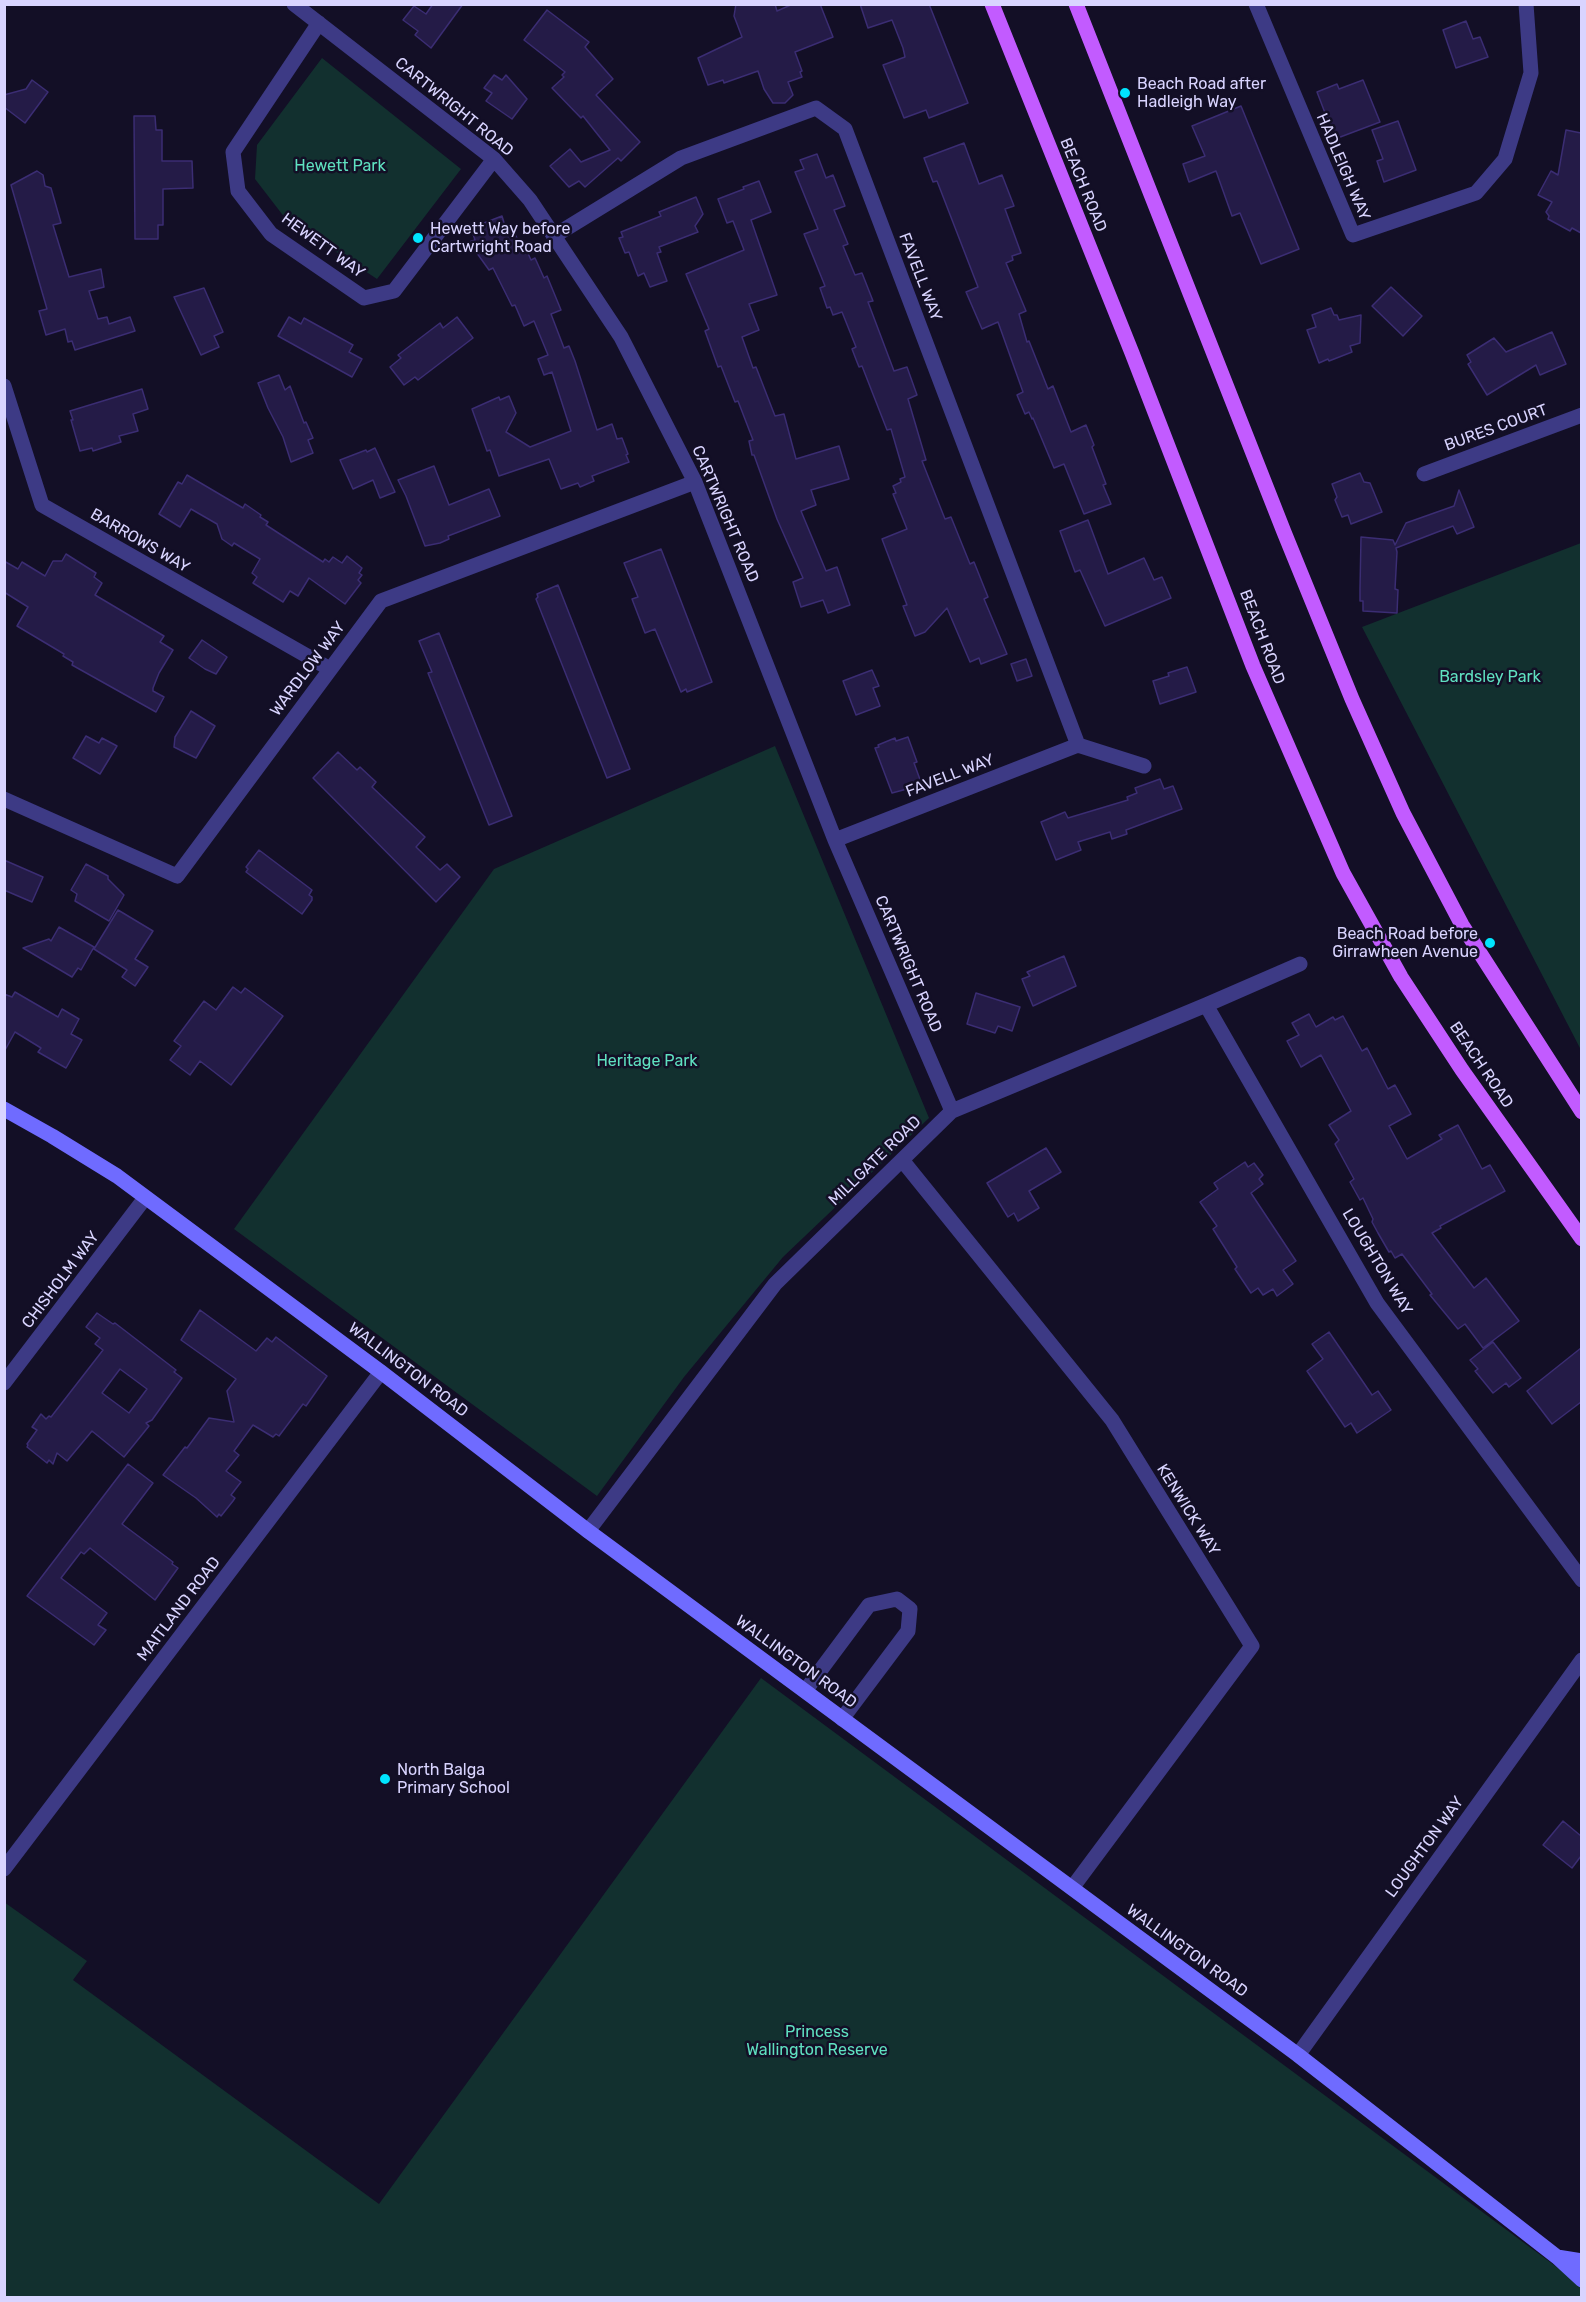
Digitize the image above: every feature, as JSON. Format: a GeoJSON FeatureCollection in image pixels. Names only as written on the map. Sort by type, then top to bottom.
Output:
{"type":"FeatureCollection","features":[{"type":"Feature","properties":{"kind":"main road","name":"BEACH ROAD"},"geometry":{"type":"LineString","coordinates":[[992,4],[1132,353],[1252,666],[1343,873],[1401,977],[1455,1061],[1581,1239]]}},
{"type":"Feature","properties":{"kind":"main road"},"geometry":{"type":"LineString","coordinates":[[1076,4],[1284,532],[1352,699],[1398,803],[1462,925],[1581,1112]]}},
{"type":"Feature","properties":{"kind":"street","name":"CARTWRIGHT ROAD"},"geometry":{"type":"LineString","coordinates":[[294,4],[494,159],[530,200],[621,337],[695,482],[835,840],[952,1112]]}},
{"type":"Feature","properties":{"kind":"street","name":"HADLEIGH WAY"},"geometry":{"type":"LineString","coordinates":[[1256,4],[1353,235],[1476,193],[1505,159],[1531,73],[1526,4]]}},
{"type":"Feature","properties":{"kind":"street","name":"HEWETT WAY"},"geometry":{"type":"LineString","coordinates":[[319,23],[233,152],[238,191],[271,234],[364,298],[394,291],[494,159]]}},
{"type":"Feature","properties":{"kind":"street","name":"FAVELL WAY"},"geometry":{"type":"LineString","coordinates":[[554,236],[681,158],[816,108],[845,129],[1077,745],[835,840]]}},
{"type":"Feature","properties":{"kind":"street","name":"BARROWS WAY"},"geometry":{"type":"LineString","coordinates":[[4,386],[42,505],[330,669]]}},
{"type":"Feature","properties":{"kind":"street","name":"BURES COURT"},"geometry":{"type":"LineString","coordinates":[[1424,474],[1581,415]]}},
{"type":"Feature","properties":{"kind":"street","name":"WARDLOW WAY"},"geometry":{"type":"LineString","coordinates":[[4,799],[177,876],[381,601],[695,482]]}},
{"type":"Feature","properties":{"kind":"street"},"geometry":{"type":"LineString","coordinates":[[1077,745],[1144,766]]}},
{"type":"Feature","properties":{"kind":"street","name":"MILLGATE ROAD"},"geometry":{"type":"LineString","coordinates":[[588,1531],[775,1284],[952,1112],[1300,964]]}},
{"type":"Feature","properties":{"kind":"street","name":"LOUGHTON WAY"},"geometry":{"type":"LineString","coordinates":[[1206,1005],[1377,1303],[1581,1580]]}},
{"type":"Feature","properties":{"kind":"street","name":"WALLINGTON ROAD"},"geometry":{"type":"LineString","coordinates":[[4,1109],[117,1176],[381,1372],[588,1531],[1298,2055],[1557,2257],[1581,2280]]}},
{"type":"Feature","properties":{"kind":"street","name":"KENWICK WAY"},"geometry":{"type":"LineString","coordinates":[[902,1160],[1112,1420],[1252,1646],[1072,1888]]}},
{"type":"Feature","properties":{"kind":"street","name":"CHISHOLM WAY"},"geometry":{"type":"LineString","coordinates":[[4,1383],[145,1198]]}},
{"type":"Feature","properties":{"kind":"street","name":"MAITLAND ROAD"},"geometry":{"type":"LineString","coordinates":[[4,1869],[381,1372]]}},
{"type":"Feature","properties":{"kind":"street"},"geometry":{"type":"LineString","coordinates":[[805,1691],[869,1605],[897,1599],[910,1609],[908,1631],[843,1719]]}},
{"type":"Feature","properties":{"kind":"street","name":"LOUGHTON WAY"},"geometry":{"type":"LineString","coordinates":[[1298,2055],[1581,1660]]}},
{"type":"Feature","properties":{"kind":"street","name":"WALLINGTON ROAD"},"geometry":{"type":"LineString","coordinates":[[1557,2257],[1581,2261]]}},
{"type":"Feature","properties":{"kind":"green space","name":"Hewett Park"},"geometry":{"type":"Polygon","coordinates":[[[322,58],[461,169],[377,279],[285,218],[255,179],[257,145],[322,58]]]}},
{"type":"Feature","properties":{"kind":"green space","name":"Bardsley Park"},"geometry":{"type":"Polygon","coordinates":[[[1581,543],[1581,1050],[1362,627],[1581,543]]]}},
{"type":"Feature","properties":{"kind":"green space","name":"Heritage Park"},"geometry":{"type":"Polygon","coordinates":[[[775,746],[929,1118],[783,1257],[684,1377],[597,1496],[234,1229],[494,869],[775,746]]]}},
{"type":"Feature","properties":{"kind":"green space","name":"Princess Wallington Reserve"},"geometry":{"type":"Polygon","coordinates":[[[761,1678],[1581,2285],[1581,2297],[5,2297],[4,1902],[87,1961],[73,1980],[379,2204],[761,1678]]]}},
{"type":"Feature","properties":{"kind":"building"},"geometry":{"type":"Polygon","coordinates":[[[433,4],[463,4],[431,48],[415,35],[418,31],[403,20],[414,6],[426,14],[433,4]]]}},
{"type":"Feature","properties":{"kind":"building"},"geometry":{"type":"Polygon","coordinates":[[[736,4],[775,4],[777,11],[793,4],[820,4],[833,37],[795,52],[802,77],[788,82],[793,95],[785,103],[773,103],[764,89],[758,71],[724,83],[723,80],[708,85],[698,58],[742,37],[734,16],[736,4]]]}},
{"type":"Feature","properties":{"kind":"building"},"geometry":{"type":"Polygon","coordinates":[[[860,4],[929,4],[968,103],[929,118],[926,110],[904,118],[883,65],[905,57],[903,48],[892,20],[868,28],[860,4]]]}},
{"type":"Feature","properties":{"kind":"building"},"geometry":{"type":"Polygon","coordinates":[[[547,10],[589,42],[585,47],[613,79],[596,95],[640,142],[621,161],[618,158],[585,187],[579,181],[569,187],[550,166],[570,149],[581,162],[610,150],[583,116],[581,118],[552,88],[564,77],[562,75],[565,72],[524,40],[547,10]]]}},
{"type":"Feature","properties":{"kind":"building"},"geometry":{"type":"Polygon","coordinates":[[[1466,21],[1473,39],[1480,37],[1488,57],[1456,68],[1443,30],[1466,21]]]}},
{"type":"Feature","properties":{"kind":"building"},"geometry":{"type":"Polygon","coordinates":[[[494,75],[502,80],[506,75],[527,99],[512,119],[486,101],[492,93],[484,88],[494,75]]]}},
{"type":"Feature","properties":{"kind":"building"},"geometry":{"type":"Polygon","coordinates":[[[32,80],[48,92],[25,123],[4,107],[4,95],[26,89],[32,80]]]}},
{"type":"Feature","properties":{"kind":"building"},"geometry":{"type":"Polygon","coordinates":[[[1363,80],[1380,122],[1335,139],[1317,92],[1337,84],[1339,89],[1363,80]]]}},
{"type":"Feature","properties":{"kind":"building"},"geometry":{"type":"Polygon","coordinates":[[[1241,106],[1299,249],[1261,264],[1240,213],[1232,216],[1216,171],[1189,182],[1183,164],[1205,156],[1192,126],[1241,106]]]}},
{"type":"Feature","properties":{"kind":"building"},"geometry":{"type":"Polygon","coordinates":[[[134,116],[155,116],[156,130],[162,130],[162,161],[192,161],[193,188],[163,189],[163,225],[158,225],[158,239],[135,239],[134,116]]]}},
{"type":"Feature","properties":{"kind":"building"},"geometry":{"type":"Polygon","coordinates":[[[1398,121],[1416,170],[1384,182],[1377,161],[1383,159],[1372,130],[1398,121]]]}},
{"type":"Feature","properties":{"kind":"building"},"geometry":{"type":"Polygon","coordinates":[[[1566,130],[1581,133],[1581,233],[1572,228],[1570,231],[1548,219],[1546,212],[1552,202],[1538,195],[1551,171],[1558,175],[1566,130]]]}},
{"type":"Feature","properties":{"kind":"building"},"geometry":{"type":"Polygon","coordinates":[[[964,143],[979,184],[1002,175],[1014,206],[1005,209],[1021,253],[1012,256],[1013,260],[1006,263],[1026,311],[1019,314],[1027,342],[1029,341],[1048,389],[1053,386],[1071,432],[1086,425],[1094,445],[1092,447],[1111,504],[1084,514],[1064,464],[1054,468],[1033,418],[1029,412],[1025,414],[1017,395],[1023,392],[998,322],[982,329],[966,292],[978,287],[937,181],[933,182],[924,158],[964,143]]]}},
{"type":"Feature","properties":{"kind":"building"},"geometry":{"type":"Polygon","coordinates":[[[817,154],[826,178],[833,175],[845,206],[834,210],[848,244],[843,246],[855,275],[862,273],[873,301],[868,302],[894,371],[907,367],[917,395],[908,399],[926,460],[922,461],[945,519],[951,517],[970,564],[974,562],[988,597],[984,599],[1007,654],[981,664],[979,658],[970,662],[947,608],[925,632],[915,636],[903,606],[907,605],[882,539],[907,529],[893,494],[896,493],[893,486],[905,477],[891,429],[887,430],[862,366],[859,367],[852,349],[856,347],[842,312],[833,315],[830,307],[827,308],[820,288],[825,286],[804,234],[818,229],[795,172],[804,169],[800,160],[817,154]]]}},
{"type":"Feature","properties":{"kind":"building"},"geometry":{"type":"Polygon","coordinates":[[[37,171],[43,175],[45,186],[51,188],[61,223],[53,225],[69,277],[101,269],[104,287],[89,291],[98,319],[107,317],[109,324],[130,317],[135,331],[75,350],[72,341],[68,342],[65,329],[46,335],[39,311],[47,309],[11,185],[37,171]]]}},
{"type":"Feature","properties":{"kind":"building"},"geometry":{"type":"Polygon","coordinates":[[[759,181],[771,212],[751,220],[777,295],[749,304],[759,330],[742,337],[775,416],[784,414],[796,459],[839,446],[849,479],[811,490],[816,505],[801,511],[826,571],[837,567],[850,605],[828,613],[823,600],[801,607],[793,582],[803,578],[777,519],[754,455],[752,455],[749,441],[753,440],[738,401],[735,402],[721,366],[718,367],[705,331],[709,329],[686,274],[744,250],[733,221],[727,223],[718,199],[759,181]]]}},
{"type":"Feature","properties":{"kind":"building"},"geometry":{"type":"Polygon","coordinates":[[[696,197],[703,214],[695,226],[698,232],[659,247],[661,252],[657,253],[667,281],[650,287],[644,273],[638,276],[629,252],[625,253],[619,238],[623,237],[621,232],[661,216],[659,212],[696,197]]]}},
{"type":"Feature","properties":{"kind":"building"},"geometry":{"type":"Polygon","coordinates":[[[502,216],[505,226],[510,224],[519,242],[522,240],[531,260],[535,258],[544,278],[547,276],[561,310],[551,314],[564,348],[569,346],[575,361],[597,430],[612,424],[617,439],[622,438],[628,454],[626,455],[629,462],[592,476],[594,481],[580,487],[578,483],[561,489],[549,459],[499,476],[472,409],[499,397],[500,400],[509,396],[516,413],[506,432],[530,447],[571,431],[552,372],[544,375],[538,359],[548,355],[534,321],[524,326],[515,305],[512,306],[493,268],[489,270],[469,242],[475,240],[471,228],[502,216]]]}},
{"type":"Feature","properties":{"kind":"building"},"geometry":{"type":"Polygon","coordinates":[[[1391,287],[1422,316],[1403,336],[1372,306],[1391,287]]]}},
{"type":"Feature","properties":{"kind":"building"},"geometry":{"type":"Polygon","coordinates":[[[204,288],[223,332],[214,336],[219,347],[201,355],[174,297],[204,288]]]}},
{"type":"Feature","properties":{"kind":"building"},"geometry":{"type":"Polygon","coordinates":[[[1331,308],[1339,320],[1361,315],[1360,343],[1350,346],[1352,352],[1319,363],[1307,330],[1316,327],[1312,315],[1331,308]]]}},
{"type":"Feature","properties":{"kind":"building"},"geometry":{"type":"Polygon","coordinates":[[[289,317],[301,324],[304,318],[353,345],[349,352],[362,359],[352,377],[278,336],[289,317]]]}},
{"type":"Feature","properties":{"kind":"building"},"geometry":{"type":"Polygon","coordinates":[[[457,317],[473,338],[418,380],[415,377],[404,385],[390,367],[401,358],[398,355],[440,323],[443,328],[457,317]]]}},
{"type":"Feature","properties":{"kind":"building"},"geometry":{"type":"Polygon","coordinates":[[[1552,332],[1566,364],[1540,375],[1536,365],[1487,395],[1468,364],[1471,362],[1467,355],[1494,338],[1506,352],[1552,332]]]}},
{"type":"Feature","properties":{"kind":"building"},"geometry":{"type":"Polygon","coordinates":[[[279,375],[285,390],[290,386],[304,423],[306,422],[313,438],[308,440],[313,453],[291,462],[283,437],[258,383],[279,375]]]}},
{"type":"Feature","properties":{"kind":"building"},"geometry":{"type":"Polygon","coordinates":[[[142,389],[148,409],[133,414],[138,431],[119,436],[121,442],[93,451],[92,448],[80,451],[70,411],[142,389]]]}},
{"type":"Feature","properties":{"kind":"building"},"geometry":{"type":"Polygon","coordinates":[[[375,448],[395,492],[380,498],[373,480],[353,489],[340,460],[375,448]]]}},
{"type":"Feature","properties":{"kind":"building"},"geometry":{"type":"Polygon","coordinates":[[[434,466],[449,505],[489,489],[500,516],[448,536],[449,539],[440,543],[425,546],[398,480],[434,466]]]}},
{"type":"Feature","properties":{"kind":"building"},"geometry":{"type":"Polygon","coordinates":[[[1360,473],[1364,482],[1370,483],[1382,512],[1351,524],[1348,515],[1342,517],[1332,484],[1360,473]]]}},
{"type":"Feature","properties":{"kind":"building"},"geometry":{"type":"Polygon","coordinates":[[[187,475],[243,508],[245,504],[268,522],[266,525],[323,562],[325,559],[329,562],[333,557],[342,563],[347,556],[362,568],[359,573],[362,575],[358,580],[361,583],[345,604],[309,578],[298,596],[290,591],[283,602],[253,583],[257,577],[252,573],[260,559],[234,543],[232,546],[222,539],[217,524],[191,509],[180,527],[159,514],[178,482],[182,484],[187,475]]]}},
{"type":"Feature","properties":{"kind":"building"},"geometry":{"type":"Polygon","coordinates":[[[1459,490],[1474,527],[1457,534],[1453,526],[1396,548],[1397,613],[1363,611],[1363,601],[1360,601],[1361,537],[1393,540],[1395,545],[1406,523],[1454,506],[1459,490]]]}},
{"type":"Feature","properties":{"kind":"building"},"geometry":{"type":"Polygon","coordinates":[[[1088,520],[1108,574],[1144,558],[1154,580],[1162,577],[1171,598],[1105,626],[1080,570],[1075,572],[1060,531],[1088,520]]]}},
{"type":"Feature","properties":{"kind":"building"},"geometry":{"type":"Polygon","coordinates":[[[661,549],[712,682],[687,692],[686,689],[681,692],[655,629],[645,633],[632,599],[638,597],[624,563],[661,549]]]}},
{"type":"Feature","properties":{"kind":"building"},"geometry":{"type":"Polygon","coordinates":[[[66,554],[96,573],[94,577],[102,583],[95,595],[164,636],[160,642],[173,650],[153,688],[153,691],[164,697],[156,712],[72,665],[73,662],[63,656],[64,654],[17,626],[28,607],[4,592],[4,561],[18,569],[22,562],[45,576],[53,561],[62,561],[66,554]]]}},
{"type":"Feature","properties":{"kind":"building"},"geometry":{"type":"Polygon","coordinates":[[[558,585],[630,769],[607,778],[536,599],[537,594],[558,585]]]}},
{"type":"Feature","properties":{"kind":"building"},"geometry":{"type":"Polygon","coordinates":[[[439,633],[512,816],[489,825],[428,673],[432,672],[419,641],[439,633]]]}},
{"type":"Feature","properties":{"kind":"building"},"geometry":{"type":"Polygon","coordinates":[[[202,640],[227,657],[216,674],[189,658],[202,640]]]}},
{"type":"Feature","properties":{"kind":"building"},"geometry":{"type":"Polygon","coordinates":[[[1026,659],[1032,676],[1017,681],[1011,664],[1026,659]]]}},
{"type":"Feature","properties":{"kind":"building"},"geometry":{"type":"Polygon","coordinates":[[[1187,667],[1196,692],[1160,704],[1153,681],[1187,667]]]}},
{"type":"Feature","properties":{"kind":"building"},"geometry":{"type":"Polygon","coordinates":[[[872,670],[879,686],[873,688],[880,706],[856,715],[843,681],[872,670]]]}},
{"type":"Feature","properties":{"kind":"building"},"geometry":{"type":"Polygon","coordinates":[[[191,711],[215,726],[196,758],[174,747],[175,737],[191,711]]]}},
{"type":"Feature","properties":{"kind":"building"},"geometry":{"type":"Polygon","coordinates":[[[86,736],[99,743],[102,738],[117,746],[100,774],[73,758],[86,736]]]}},
{"type":"Feature","properties":{"kind":"building"},"geometry":{"type":"Polygon","coordinates":[[[908,737],[922,785],[892,793],[875,748],[895,738],[896,741],[908,737]]]}},
{"type":"Feature","properties":{"kind":"building"},"geometry":{"type":"Polygon","coordinates":[[[338,752],[357,770],[360,767],[376,782],[372,787],[425,837],[416,847],[440,870],[447,864],[460,877],[436,902],[313,778],[338,752]]]}},
{"type":"Feature","properties":{"kind":"building"},"geometry":{"type":"Polygon","coordinates":[[[1160,779],[1164,789],[1173,786],[1182,809],[1126,830],[1127,834],[1112,839],[1110,832],[1078,842],[1081,850],[1056,860],[1041,822],[1065,812],[1068,818],[1128,800],[1127,797],[1137,793],[1135,788],[1160,779]]]}},
{"type":"Feature","properties":{"kind":"building"},"geometry":{"type":"Polygon","coordinates":[[[259,850],[312,890],[309,895],[312,900],[302,914],[246,872],[248,869],[246,867],[259,850]]]}},
{"type":"Feature","properties":{"kind":"building"},"geometry":{"type":"Polygon","coordinates":[[[4,860],[43,877],[32,902],[4,890],[4,860]]]}},
{"type":"Feature","properties":{"kind":"building"},"geometry":{"type":"Polygon","coordinates":[[[86,864],[108,876],[108,879],[124,895],[109,921],[75,901],[77,894],[71,890],[86,864]]]}},
{"type":"Feature","properties":{"kind":"building"},"geometry":{"type":"Polygon","coordinates":[[[118,910],[153,931],[135,959],[148,967],[135,986],[122,977],[127,970],[94,949],[118,910]]]}},
{"type":"Feature","properties":{"kind":"building"},"geometry":{"type":"Polygon","coordinates":[[[59,927],[94,947],[81,970],[78,968],[72,977],[23,948],[49,939],[51,941],[59,927]]]}},
{"type":"Feature","properties":{"kind":"building"},"geometry":{"type":"Polygon","coordinates":[[[1064,956],[1076,986],[1033,1006],[1022,979],[1030,976],[1027,972],[1064,956]]]}},
{"type":"Feature","properties":{"kind":"building"},"geometry":{"type":"Polygon","coordinates":[[[233,987],[241,993],[245,988],[283,1016],[231,1085],[200,1061],[190,1075],[170,1060],[181,1046],[174,1041],[204,1001],[216,1010],[233,987]]]}},
{"type":"Feature","properties":{"kind":"building"},"geometry":{"type":"Polygon","coordinates":[[[15,992],[58,1017],[62,1009],[79,1019],[71,1034],[82,1040],[66,1068],[38,1052],[41,1048],[15,1032],[4,1052],[4,994],[12,997],[15,992]]]}},
{"type":"Feature","properties":{"kind":"building"},"geometry":{"type":"Polygon","coordinates":[[[976,993],[1020,1007],[1012,1031],[998,1026],[995,1033],[967,1024],[976,993]]]}},
{"type":"Feature","properties":{"kind":"building"},"geometry":{"type":"Polygon","coordinates":[[[1309,1014],[1316,1027],[1333,1017],[1335,1020],[1343,1016],[1362,1051],[1367,1048],[1388,1089],[1395,1085],[1411,1114],[1389,1126],[1407,1159],[1442,1139],[1439,1135],[1458,1125],[1482,1169],[1490,1165],[1505,1191],[1440,1226],[1441,1228],[1432,1233],[1474,1288],[1486,1278],[1519,1321],[1483,1348],[1465,1324],[1458,1329],[1430,1295],[1432,1294],[1402,1254],[1395,1258],[1391,1251],[1389,1252],[1372,1222],[1373,1219],[1363,1198],[1360,1200],[1350,1182],[1354,1179],[1335,1144],[1339,1140],[1329,1125],[1351,1111],[1321,1055],[1301,1067],[1287,1041],[1299,1035],[1292,1023],[1309,1014]]]}},
{"type":"Feature","properties":{"kind":"building"},"geometry":{"type":"Polygon","coordinates":[[[1046,1148],[1061,1172],[1029,1191],[1039,1208],[1018,1221],[1014,1213],[1008,1217],[987,1183],[1046,1148]]]}},
{"type":"Feature","properties":{"kind":"building"},"geometry":{"type":"Polygon","coordinates":[[[1245,1162],[1248,1167],[1254,1163],[1263,1175],[1259,1179],[1263,1184],[1251,1193],[1296,1261],[1283,1270],[1293,1284],[1277,1296],[1273,1289],[1263,1295],[1258,1288],[1251,1293],[1213,1229],[1217,1226],[1200,1202],[1218,1189],[1214,1183],[1245,1162]]]}},
{"type":"Feature","properties":{"kind":"building"},"geometry":{"type":"Polygon","coordinates":[[[200,1310],[256,1351],[267,1338],[272,1342],[276,1337],[327,1376],[306,1406],[303,1404],[279,1436],[276,1434],[273,1437],[253,1425],[234,1451],[239,1455],[226,1471],[241,1482],[231,1495],[235,1498],[221,1516],[219,1514],[217,1517],[196,1498],[163,1475],[209,1418],[234,1422],[227,1391],[236,1379],[181,1340],[200,1310]]]}},
{"type":"Feature","properties":{"kind":"building"},"geometry":{"type":"Polygon","coordinates":[[[97,1313],[113,1324],[115,1323],[176,1370],[174,1372],[182,1378],[152,1420],[146,1423],[149,1426],[124,1457],[92,1431],[67,1461],[57,1453],[53,1464],[49,1460],[47,1463],[27,1447],[27,1444],[37,1430],[32,1427],[41,1414],[46,1419],[51,1417],[103,1350],[95,1344],[100,1338],[86,1327],[97,1313]],[[120,1369],[102,1393],[129,1413],[147,1389],[120,1369]]]}},
{"type":"Feature","properties":{"kind":"building"},"geometry":{"type":"Polygon","coordinates":[[[1329,1332],[1372,1395],[1378,1391],[1391,1410],[1357,1433],[1351,1423],[1345,1427],[1307,1371],[1323,1359],[1312,1344],[1329,1332]]]}},
{"type":"Feature","properties":{"kind":"building"},"geometry":{"type":"Polygon","coordinates":[[[1493,1342],[1521,1378],[1509,1387],[1506,1383],[1493,1393],[1475,1371],[1478,1369],[1470,1360],[1493,1342]]]}},
{"type":"Feature","properties":{"kind":"building"},"geometry":{"type":"Polygon","coordinates":[[[1581,1348],[1581,1402],[1552,1424],[1527,1391],[1581,1348]]]}},
{"type":"Feature","properties":{"kind":"building"},"geometry":{"type":"Polygon","coordinates":[[[128,1464],[153,1483],[122,1524],[178,1568],[155,1600],[90,1548],[84,1554],[81,1552],[61,1578],[107,1613],[98,1625],[106,1630],[94,1645],[27,1596],[128,1464]]]}},
{"type":"Feature","properties":{"kind":"building"},"geometry":{"type":"Polygon","coordinates":[[[1563,1821],[1581,1836],[1581,1856],[1572,1868],[1543,1845],[1563,1821]]]}},
{"type":"Feature","properties":{"kind":"place","name":"Beach Road after Hadleigh Way"},"geometry":{"type":"Point","coordinates":[1125,93]}},
{"type":"Feature","properties":{"kind":"place","name":"Hewett Way before Cartwright Road"},"geometry":{"type":"Point","coordinates":[418,238]}},
{"type":"Feature","properties":{"kind":"place","name":"Beach Road before Girrawheen Avenue"},"geometry":{"type":"Point","coordinates":[1490,943]}},
{"type":"Feature","properties":{"kind":"place","name":"North Balga Primary School"},"geometry":{"type":"Point","coordinates":[385,1779]}}]}
